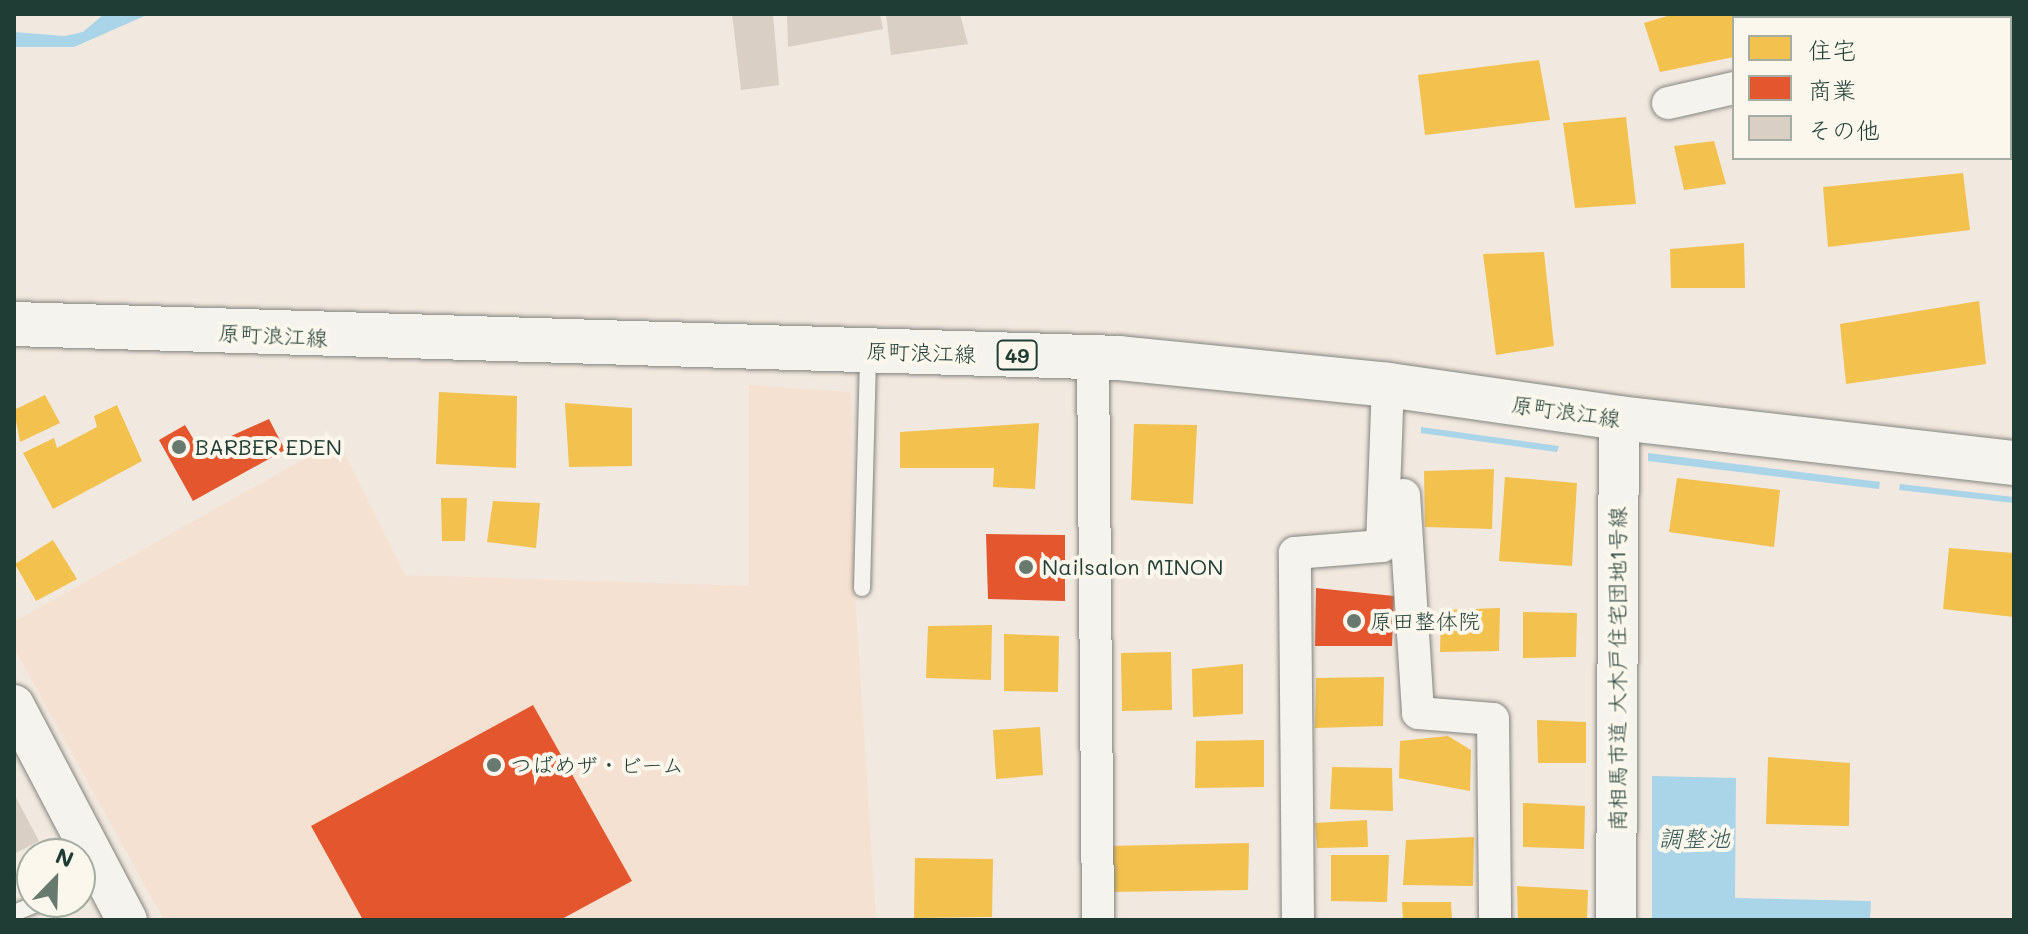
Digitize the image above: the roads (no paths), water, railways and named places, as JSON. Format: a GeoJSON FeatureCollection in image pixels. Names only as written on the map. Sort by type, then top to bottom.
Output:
{"type":"FeatureCollection","features":[{"type":"Feature","properties":{"kind":"main road","name":"原町浪江線"},"geometry":{"type":"LineString","coordinates":[[14,324],[1093,357],[1396,386],[1619,418],[2014,463]]}},
{"type":"Feature","properties":{"kind":"street"},"geometry":{"type":"LineString","coordinates":[[1668,103],[1732,88]]}},
{"type":"Feature","properties":{"kind":"street"},"geometry":{"type":"LineString","coordinates":[[1093,357],[1098,920]]}},
{"type":"Feature","properties":{"kind":"street"},"geometry":{"type":"LineString","coordinates":[[1298,920],[1295,553],[1382,546],[1396,386]]}},
{"type":"Feature","properties":{"kind":"street"},"geometry":{"type":"LineString","coordinates":[[1396,386],[1418,713],[1493,719],[1495,920]]}},
{"type":"Feature","properties":{"kind":"street","name":"南相馬市道 大木戸住宅団地1号線"},"geometry":{"type":"LineString","coordinates":[[1616,920],[1619,418]]}},
{"type":"Feature","properties":{"kind":"street"},"geometry":{"type":"LineString","coordinates":[[14,705],[98,879],[127,920]]}},
{"type":"Feature","properties":{"kind":"lane"},"geometry":{"type":"LineString","coordinates":[[862,588],[868,351]]}},
{"type":"Feature","properties":{"kind":"water"},"geometry":{"type":"Polygon","coordinates":[[[104,14],[149,14],[74,47],[14,47],[14,32],[65,36],[83,32],[104,14]]]}},
{"type":"Feature","properties":{"kind":"water"},"geometry":{"type":"Polygon","coordinates":[[[1421,427],[1559,446],[1557,452],[1421,433],[1421,427]]]}},
{"type":"Feature","properties":{"kind":"water"},"geometry":{"type":"Polygon","coordinates":[[[1648,453],[1880,482],[1879,489],[1648,461],[1648,453]]]}},
{"type":"Feature","properties":{"kind":"water"},"geometry":{"type":"Polygon","coordinates":[[[1900,484],[2014,497],[2014,503],[1899,490],[1900,484]]]}},
{"type":"Feature","properties":{"kind":"water","name":"調整池"},"geometry":{"type":"Polygon","coordinates":[[[1652,776],[1736,778],[1735,898],[1871,901],[1870,920],[1652,920],[1652,776]]]}},
{"type":"Feature","properties":{"kind":"place","name":"BARBER EDEN"},"geometry":{"type":"Point","coordinates":[179,447]}},
{"type":"Feature","properties":{"kind":"place","name":"Nailsalon MINON"},"geometry":{"type":"Point","coordinates":[1026,567]}},
{"type":"Feature","properties":{"kind":"place","name":"原田整体院"},"geometry":{"type":"Point","coordinates":[1354,621]}},
{"type":"Feature","properties":{"kind":"place","name":"つばめザ・ビーム"},"geometry":{"type":"Point","coordinates":[494,765]}}]}
